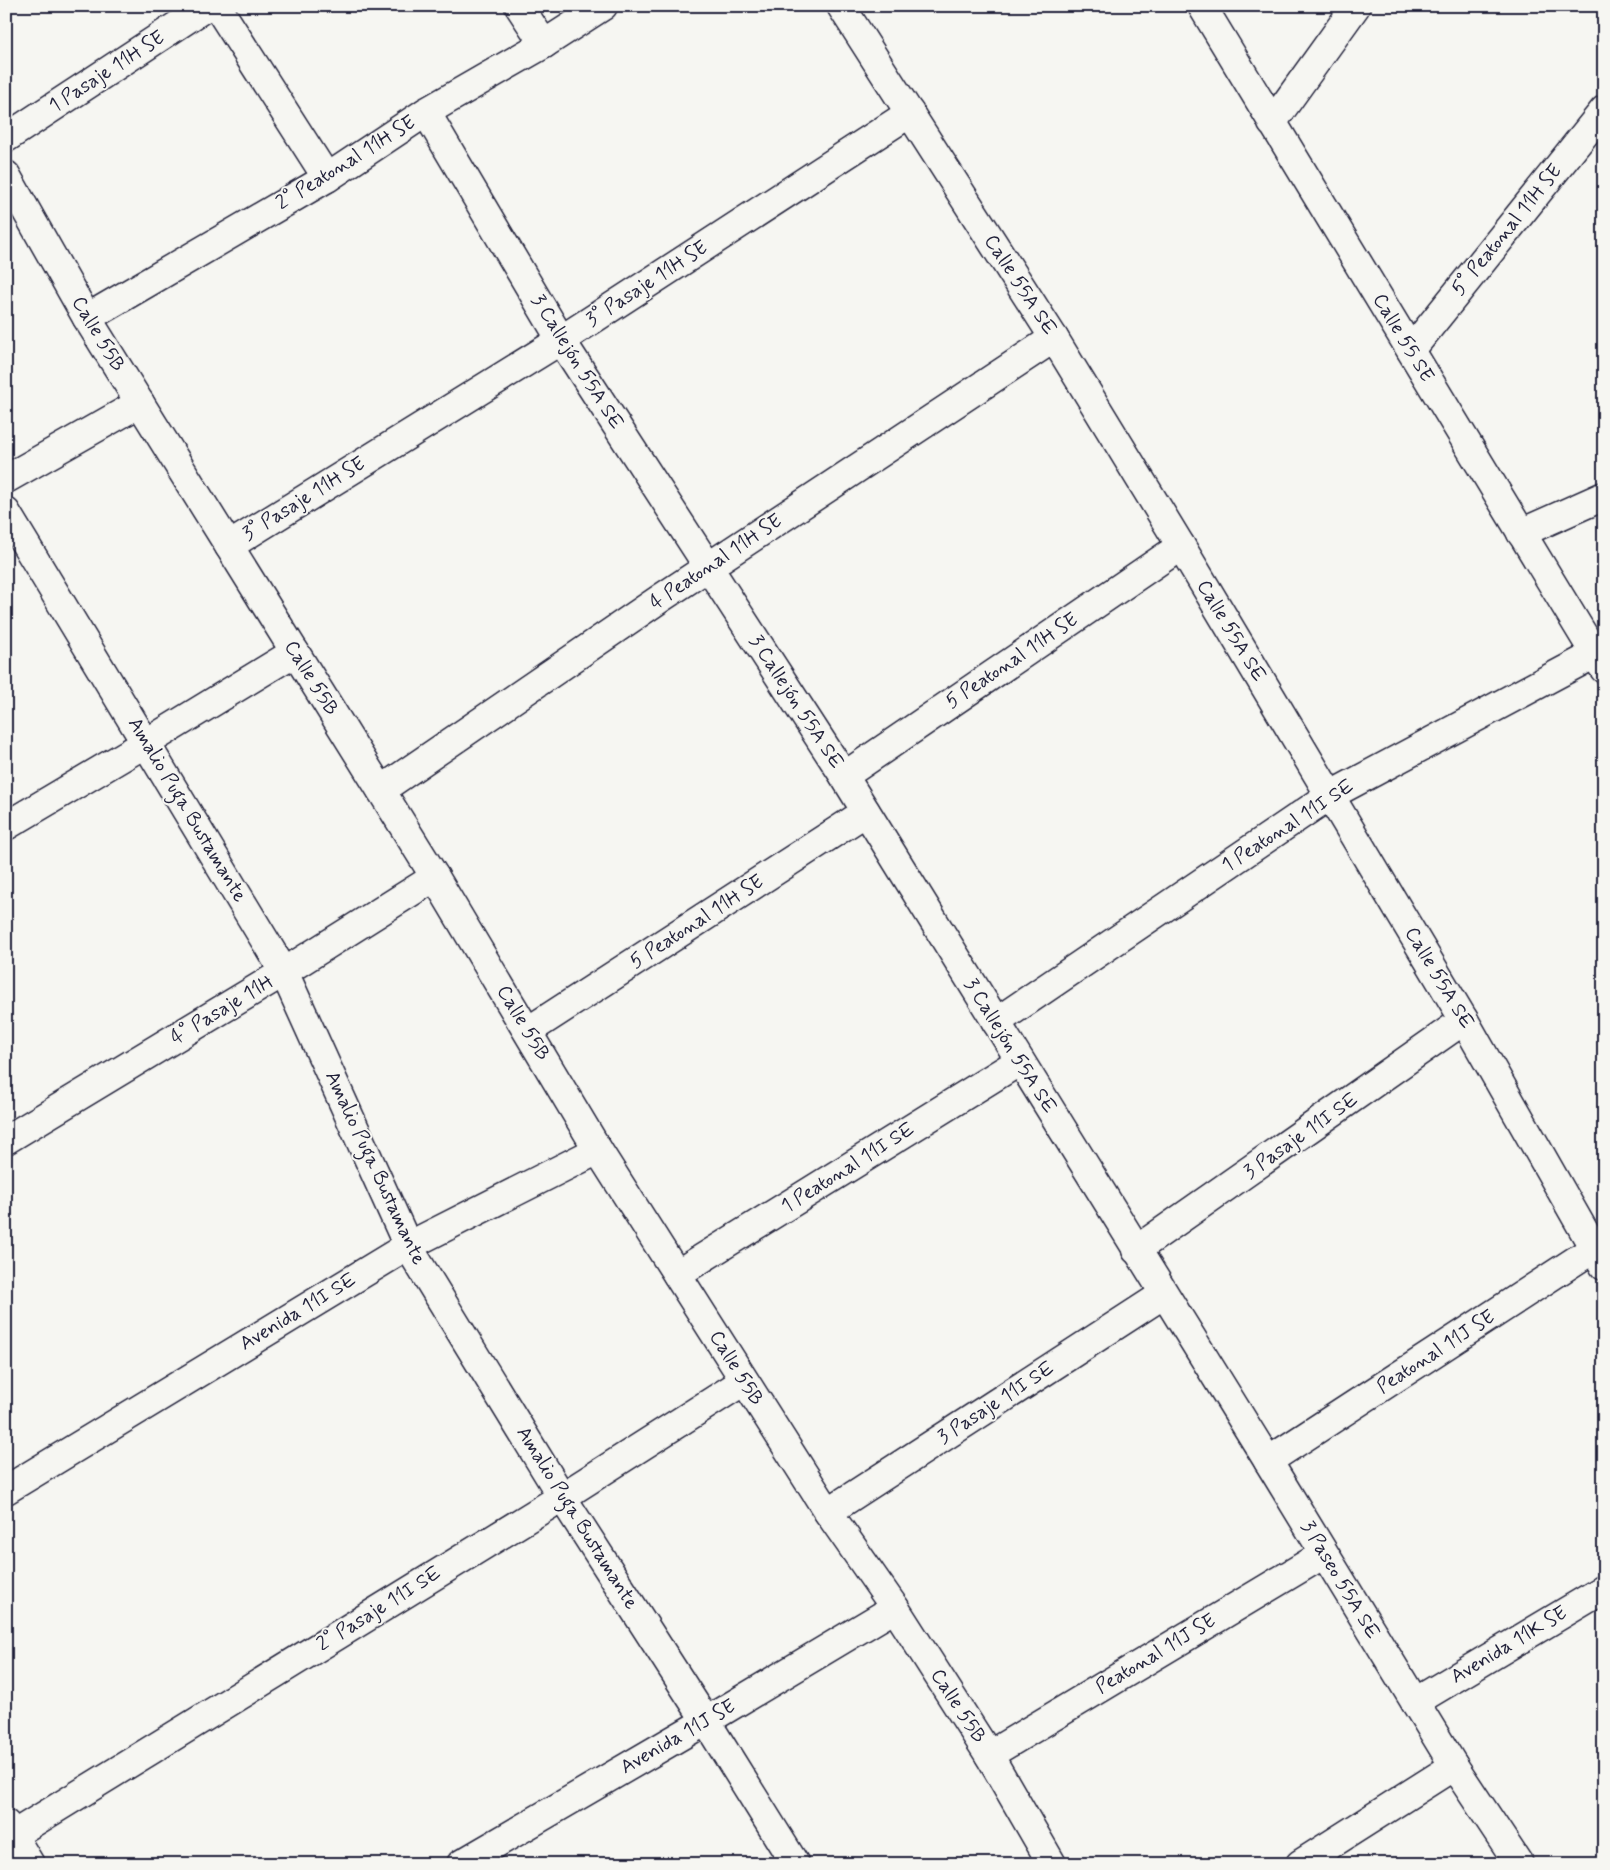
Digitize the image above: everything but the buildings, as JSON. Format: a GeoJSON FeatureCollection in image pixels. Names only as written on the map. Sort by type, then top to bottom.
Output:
{"type":"FeatureCollection","features":[{"type":"Feature","properties":{"kind":"street","name":"1 Pasaje 11H SE"},"geometry":{"type":"LineString","coordinates":[[8,133],[208,6]]}},
{"type":"Feature","properties":{"kind":"street"},"geometry":{"type":"LineString","coordinates":[[218,6],[327,178]]}},
{"type":"Feature","properties":{"kind":"street"},"geometry":{"type":"LineString","coordinates":[[519,6],[544,44]]}},
{"type":"Feature","properties":{"kind":"street","name":"2° Peatonal 11H SE"},"geometry":{"type":"LineString","coordinates":[[87,318],[327,178],[426,112],[544,44],[603,6]]}},
{"type":"Feature","properties":{"kind":"street","name":"Calle 55A SE"},"geometry":{"type":"LineString","coordinates":[[841,6],[1054,338],[1181,546],[1601,1252]]}},
{"type":"Feature","properties":{"kind":"street","name":"Calle 55 SE"},"geometry":{"type":"LineString","coordinates":[[1202,6],[1599,662]]}},
{"type":"Feature","properties":{"kind":"street"},"geometry":{"type":"LineString","coordinates":[[1272,123],[1356,6]]}},
{"type":"Feature","properties":{"kind":"street","name":"5° Peatonal 11H SE"},"geometry":{"type":"LineString","coordinates":[[1411,350],[1604,110]]}},
{"type":"Feature","properties":{"kind":"street","name":"3 Callejón 55A SE"},"geometry":{"type":"LineString","coordinates":[[426,112],[561,340],[844,776],[1164,1294]]}},
{"type":"Feature","properties":{"kind":"street","name":"3° Pasaje 11H SE"},"geometry":{"type":"LineString","coordinates":[[229,546],[561,340],[910,113]]}},
{"type":"Feature","properties":{"kind":"street","name":"Calle 55B"},"geometry":{"type":"LineString","coordinates":[[6,175],[87,318],[435,877],[598,1150],[828,1512],[895,1608],[989,1755],[1052,1864]]}},
{"type":"Feature","properties":{"kind":"street","name":"4 Peatonal 11H SE"},"geometry":{"type":"LineString","coordinates":[[381,790],[709,567],[1054,338]]}},
{"type":"Feature","properties":{"kind":"street"},"geometry":{"type":"LineString","coordinates":[[6,479],[140,403]]}},
{"type":"Feature","properties":{"kind":"street"},"geometry":{"type":"LineString","coordinates":[[1521,533],[1604,496]]}},
{"type":"Feature","properties":{"kind":"street","name":"Amalio Puga Bustamante"},"geometry":{"type":"LineString","coordinates":[[6,512],[284,972],[408,1246],[562,1497],[706,1721],[795,1864]]}},
{"type":"Feature","properties":{"kind":"street","name":"5 Peatonal 11H SE"},"geometry":{"type":"LineString","coordinates":[[844,776],[1181,546]]}},
{"type":"Feature","properties":{"kind":"street"},"geometry":{"type":"LineString","coordinates":[[6,826],[295,652]]}},
{"type":"Feature","properties":{"kind":"street","name":"1 Peatonal 11I SE"},"geometry":{"type":"LineString","coordinates":[[996,1022],[1330,796],[1599,662]]}},
{"type":"Feature","properties":{"kind":"street","name":"5 Peatonal 11H SE"},"geometry":{"type":"LineString","coordinates":[[528,1031],[866,812]]}},
{"type":"Feature","properties":{"kind":"street","name":"4° Pasaje 11H"},"geometry":{"type":"LineString","coordinates":[[6,1140],[284,972],[435,877]]}},
{"type":"Feature","properties":{"kind":"street","name":"3 Pasaje 11I SE"},"geometry":{"type":"LineString","coordinates":[[1136,1250],[1464,1020]]}},
{"type":"Feature","properties":{"kind":"street","name":"1 Peatonal 11I SE"},"geometry":{"type":"LineString","coordinates":[[677,1274],[1020,1061]]}},
{"type":"Feature","properties":{"kind":"street","name":"Avenida 11I SE"},"geometry":{"type":"LineString","coordinates":[[6,1490],[408,1246],[598,1150]]}},
{"type":"Feature","properties":{"kind":"street","name":"Peatonal 11J SE"},"geometry":{"type":"LineString","coordinates":[[1268,1461],[1601,1252]]}},
{"type":"Feature","properties":{"kind":"street","name":"3 Pasaje 11I SE"},"geometry":{"type":"LineString","coordinates":[[828,1512],[1164,1294]]}},
{"type":"Feature","properties":{"kind":"street","name":"3 Paseo 55A SE"},"geometry":{"type":"LineString","coordinates":[[1164,1294],[1454,1766],[1519,1864]]}},
{"type":"Feature","properties":{"kind":"street","name":"2° Pasaje 11I SE"},"geometry":{"type":"LineString","coordinates":[[10,1829],[562,1497],[744,1380]]}},
{"type":"Feature","properties":{"kind":"street","name":"Peatonal 11J SE"},"geometry":{"type":"LineString","coordinates":[[989,1755],[1324,1554]]}},
{"type":"Feature","properties":{"kind":"street","name":"Avenida 11K SE"},"geometry":{"type":"LineString","coordinates":[[1415,1702],[1604,1589]]}},
{"type":"Feature","properties":{"kind":"street","name":"Avenida 11J SE"},"geometry":{"type":"LineString","coordinates":[[461,1864],[895,1608]]}},
{"type":"Feature","properties":{"kind":"street"},"geometry":{"type":"LineString","coordinates":[[1300,1864],[1454,1766]]}},
{"type":"Feature","properties":{"kind":"street"},"geometry":{"type":"LineString","coordinates":[[10,1829],[30,1864]]}}]}
